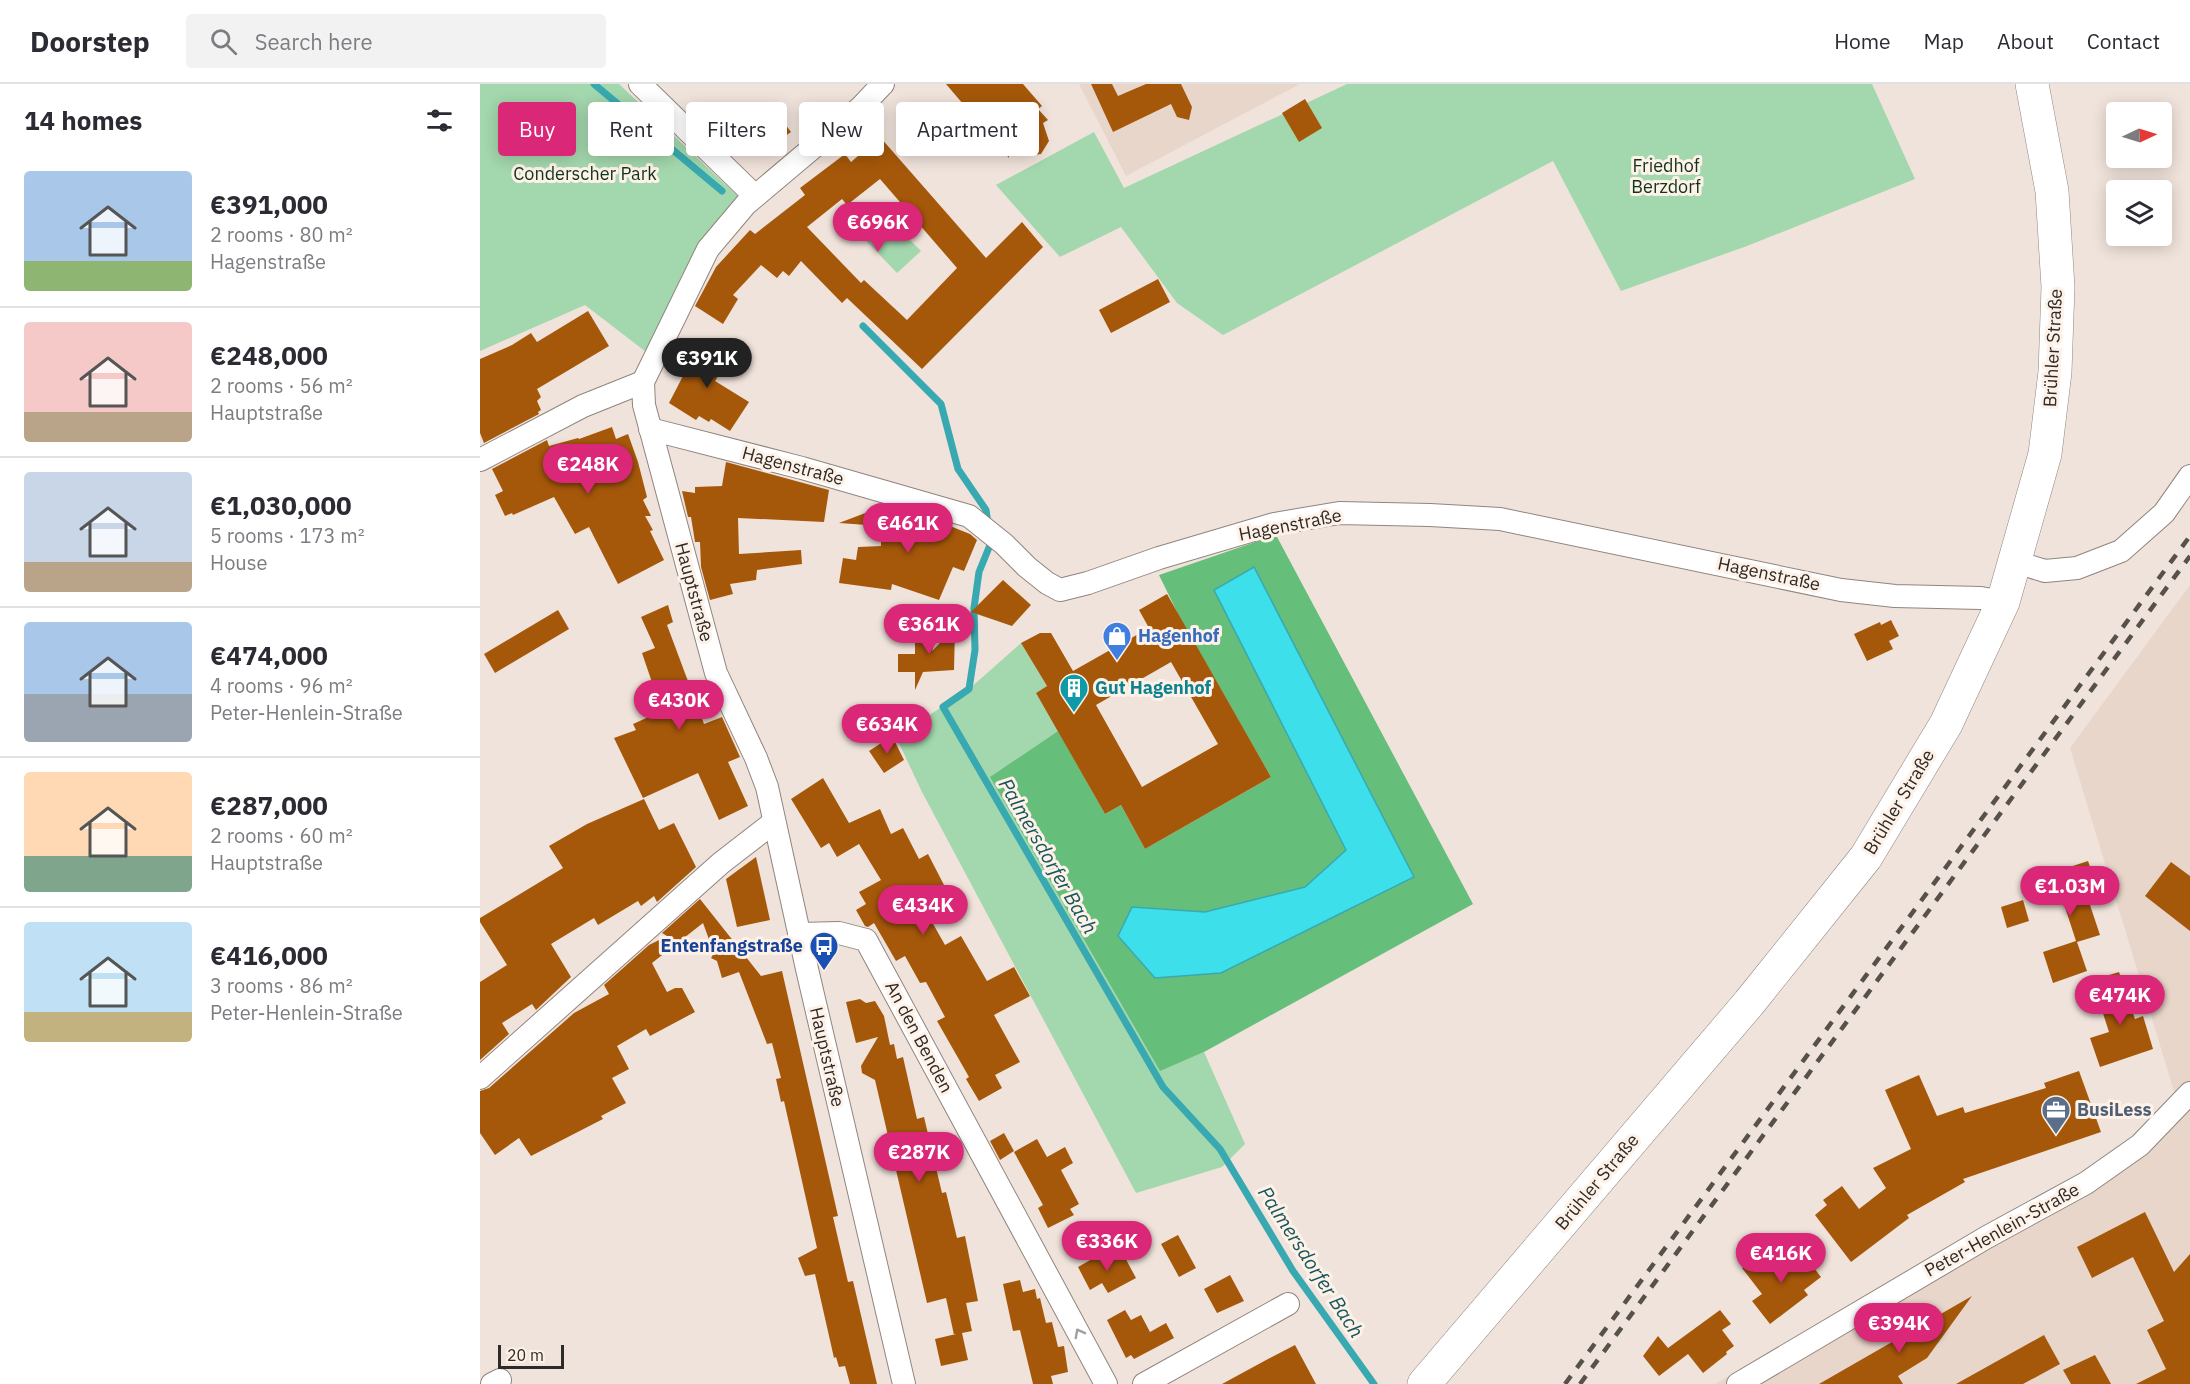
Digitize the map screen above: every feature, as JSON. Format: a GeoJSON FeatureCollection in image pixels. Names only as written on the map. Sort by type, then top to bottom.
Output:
{"type":"FeatureCollection","features":[{"type":"Feature","properties":{"kind":"main road","name":"Brühler Straße"},"geometry":{"type":"LineString","coordinates":[[1424,1384],[1741,1012],[1866,857],[1946,724],[2004,602],[2045,454],[2055,372],[2058,297],[2052,192],[2032,84]]}},
{"type":"Feature","properties":{"kind":"street"},"geometry":{"type":"LineString","coordinates":[[640,84],[755,196]]}},
{"type":"Feature","properties":{"kind":"street"},"geometry":{"type":"LineString","coordinates":[[480,460],[584,406],[643,382],[703,256],[755,196],[860,108],[883,84]]}},
{"type":"Feature","properties":{"kind":"street","name":"Hauptstraße"},"geometry":{"type":"LineString","coordinates":[[643,382],[644,405],[650,429],[716,673],[767,786],[903,1384]]}},
{"type":"Feature","properties":{"kind":"street","name":"Hagenstraße"},"geometry":{"type":"LineString","coordinates":[[650,429],[802,468],[969,516],[1004,544],[1027,567],[1060,590],[1274,524],[1339,513],[1430,514],[1500,519],[1841,590],[1895,596],[1981,598],[2004,602]]}},
{"type":"Feature","properties":{"kind":"street"},"geometry":{"type":"LineString","coordinates":[[2016,562],[2045,571],[2077,568],[2121,551],[2164,513],[2190,476]]}},
{"type":"Feature","properties":{"kind":"street"},"geometry":{"type":"LineString","coordinates":[[480,1078],[721,863],[774,822]]}},
{"type":"Feature","properties":{"kind":"street","name":"An den Benden"},"geometry":{"type":"LineString","coordinates":[[799,934],[839,933],[866,940],[1106,1384]]}},
{"type":"Feature","properties":{"kind":"street","name":"Peter-Henlein-Straße"},"geometry":{"type":"LineString","coordinates":[[1738,1384],[1987,1237],[2086,1184],[2140,1145],[2190,1093]]}},
{"type":"Feature","properties":{"kind":"street"},"geometry":{"type":"LineString","coordinates":[[1144,1384],[1288,1304]]}},
{"type":"Feature","properties":{"kind":"shaded area"},"geometry":{"type":"Polygon","coordinates":[[[1079,84],[1300,84],[1126,176],[1079,84]]]}},
{"type":"Feature","properties":{"kind":"shaded area"},"geometry":{"type":"Polygon","coordinates":[[[2190,585],[2190,1384],[1715,1384],[2110,1158],[2176,1098],[2070,748],[2190,585]]]}},
{"type":"Feature","properties":{"kind":"green space","name":"Conderscher Park"},"geometry":{"type":"Polygon","coordinates":[[[480,84],[619,84],[638,102],[588,102],[588,156],[674,156],[674,136],[686,147],[686,156],[695,156],[744,202],[650,355],[585,305],[480,351],[480,84]]]}},
{"type":"Feature","properties":{"kind":"green space","name":"Friedhof Berzdorf"},"geometry":{"type":"Polygon","coordinates":[[[1347,84],[1872,84],[1915,179],[1747,246],[1621,291],[1553,161],[1223,335],[1177,303],[1121,227],[1060,257],[996,185],[1094,132],[1124,188],[1347,84]]]}},
{"type":"Feature","properties":{"kind":"green space"},"geometry":{"type":"Polygon","coordinates":[[[878,208],[921,251],[897,273],[856,230],[878,208]]]}},
{"type":"Feature","properties":{"kind":"green space"},"geometry":{"type":"Polygon","coordinates":[[[1276,535],[1473,904],[1204,1052],[1160,1071],[990,777],[1058,731],[1105,814],[1121,805],[1145,849],[1271,777],[1181,620],[1159,575],[1276,535]],[[1254,567],[1214,590],[1346,850],[1305,887],[1205,912],[1133,907],[1118,936],[1414,877],[1254,567]]]}},
{"type":"Feature","properties":{"kind":"green space"},"geometry":{"type":"Polygon","coordinates":[[[1021,643],[1047,686],[1036,693],[1058,731],[991,777],[1161,1070],[1204,1052],[1245,1144],[1222,1167],[1136,1193],[922,792],[896,737],[969,689],[1021,643]]]}},
{"type":"Feature","properties":{"kind":"water"},"geometry":{"type":"Polygon","coordinates":[[[1254,567],[1414,877],[1221,973],[1155,978],[1118,936],[1132,907],[1205,912],[1305,887],[1346,850],[1214,590],[1254,567]]]}},
{"type":"Feature","properties":{"kind":"building"},"geometry":{"type":"Polygon","coordinates":[[[946,84],[1023,84],[1039,102],[961,102],[946,84]]]}},
{"type":"Feature","properties":{"kind":"building"},"geometry":{"type":"Polygon","coordinates":[[[1091,84],[1112,84],[1118,96],[1146,84],[1181,84],[1192,107],[1189,120],[1177,117],[1171,104],[1113,132],[1091,84]]]}},
{"type":"Feature","properties":{"kind":"building"},"geometry":{"type":"Polygon","coordinates":[[[1305,99],[1322,128],[1299,142],[1282,113],[1305,99]]]}},
{"type":"Feature","properties":{"kind":"building"},"geometry":{"type":"Polygon","coordinates":[[[1039,110],[1048,120],[1043,123],[1049,141],[1039,154],[1039,110]]]}},
{"type":"Feature","properties":{"kind":"building"},"geometry":{"type":"Polygon","coordinates":[[[884,142],[986,258],[1022,222],[1043,247],[922,369],[847,298],[842,303],[801,261],[789,276],[783,271],[777,278],[761,265],[733,295],[738,299],[723,324],[695,306],[716,267],[750,230],[755,234],[805,195],[800,188],[842,156],[846,156],[851,162],[858,156],[884,156],[884,142]],[[880,179],[847,205],[842,199],[807,227],[861,283],[864,280],[907,320],[957,268],[880,179]]]}},
{"type":"Feature","properties":{"kind":"building"},"geometry":{"type":"Polygon","coordinates":[[[1158,279],[1170,302],[1111,333],[1099,310],[1158,279]]]}},
{"type":"Feature","properties":{"kind":"building"},"geometry":{"type":"Polygon","coordinates":[[[588,311],[609,346],[537,389],[541,397],[537,401],[541,410],[539,414],[484,443],[480,433],[480,359],[512,345],[531,333],[537,342],[588,311]]]}},
{"type":"Feature","properties":{"kind":"building"},"geometry":{"type":"Polygon","coordinates":[[[696,341],[728,361],[715,381],[749,402],[730,431],[711,419],[709,422],[699,416],[696,420],[669,403],[683,376],[681,375],[683,372],[678,369],[696,341]]]}},
{"type":"Feature","properties":{"kind":"building"},"geometry":{"type":"Polygon","coordinates":[[[612,427],[616,439],[628,434],[647,497],[643,500],[651,516],[645,516],[664,560],[618,584],[589,527],[575,534],[554,497],[513,515],[512,513],[505,516],[495,495],[503,491],[492,469],[547,440],[549,446],[579,439],[612,427]]]}},
{"type":"Feature","properties":{"kind":"building"},"geometry":{"type":"Polygon","coordinates":[[[726,462],[829,490],[824,522],[738,518],[739,554],[801,550],[802,564],[757,570],[756,580],[730,584],[733,594],[710,600],[701,567],[700,542],[695,542],[691,517],[688,517],[682,491],[695,493],[695,487],[722,486],[726,462]]]}},
{"type":"Feature","properties":{"kind":"building"},"geometry":{"type":"Polygon","coordinates":[[[881,505],[892,511],[935,520],[970,534],[977,540],[964,571],[953,567],[939,600],[892,584],[891,590],[839,583],[843,558],[856,560],[858,547],[881,546],[881,526],[839,523],[881,507],[881,505]]]}},
{"type":"Feature","properties":{"kind":"building"},"geometry":{"type":"Polygon","coordinates":[[[1003,580],[1031,605],[1012,626],[971,612],[1003,580]]]}},
{"type":"Feature","properties":{"kind":"building","name":"Gut Hagenhof"},"geometry":{"type":"Polygon","coordinates":[[[1167,594],[1271,777],[1145,849],[1121,805],[1105,814],[1036,693],[1047,686],[1021,643],[1040,633],[1051,633],[1073,671],[1149,628],[1139,610],[1167,594]],[[1171,662],[1096,705],[1142,787],[1218,744],[1171,662]]]}},
{"type":"Feature","properties":{"kind":"building"},"geometry":{"type":"Polygon","coordinates":[[[668,605],[673,622],[667,625],[704,724],[722,717],[740,757],[728,762],[748,806],[719,820],[698,773],[643,798],[614,738],[636,730],[633,724],[653,715],[650,706],[659,703],[642,653],[655,648],[641,617],[668,605]]]}},
{"type":"Feature","properties":{"kind":"building"},"geometry":{"type":"Polygon","coordinates":[[[558,610],[569,629],[495,673],[484,654],[558,610]]]}},
{"type":"Feature","properties":{"kind":"building"},"geometry":{"type":"Polygon","coordinates":[[[1891,620],[1899,636],[1889,641],[1893,649],[1867,661],[1854,634],[1880,622],[1881,625],[1891,620]]]}},
{"type":"Feature","properties":{"kind":"building"},"geometry":{"type":"Polygon","coordinates":[[[955,628],[954,670],[923,672],[915,690],[915,672],[898,672],[898,654],[915,654],[915,632],[939,632],[932,651],[955,628]]]}},
{"type":"Feature","properties":{"kind":"building"},"geometry":{"type":"Polygon","coordinates":[[[892,736],[904,760],[884,773],[869,751],[892,736]]]}},
{"type":"Feature","properties":{"kind":"building"},"geometry":{"type":"Polygon","coordinates":[[[823,778],[849,823],[880,809],[891,834],[903,828],[919,859],[928,854],[944,885],[919,899],[945,945],[961,936],[987,981],[1014,967],[1030,996],[994,1015],[1020,1062],[995,1075],[1002,1088],[979,1101],[966,1079],[969,1077],[937,1021],[945,1017],[926,982],[920,983],[905,956],[896,961],[874,923],[868,927],[865,926],[856,910],[866,904],[859,892],[881,880],[859,844],[837,857],[829,843],[821,848],[791,799],[823,778]]]}},
{"type":"Feature","properties":{"kind":"building"},"geometry":{"type":"Polygon","coordinates":[[[644,799],[659,830],[674,823],[696,867],[657,902],[654,896],[641,906],[638,901],[598,925],[594,918],[551,944],[571,977],[536,1010],[532,1004],[502,1023],[509,1034],[480,1060],[480,982],[507,965],[480,922],[480,918],[563,868],[549,846],[587,824],[644,799]]]}},
{"type":"Feature","properties":{"kind":"building"},"geometry":{"type":"Polygon","coordinates":[[[756,857],[770,920],[737,927],[726,879],[756,857]]]}},
{"type":"Feature","properties":{"kind":"building"},"geometry":{"type":"Polygon","coordinates":[[[2088,861],[2097,887],[2085,890],[2100,935],[2077,942],[2087,971],[2053,983],[2043,952],[2076,941],[2062,898],[2044,904],[2036,878],[2088,861]]]}},
{"type":"Feature","properties":{"kind":"building"},"geometry":{"type":"Polygon","coordinates":[[[2171,862],[2190,876],[2190,931],[2145,896],[2171,862]]]}},
{"type":"Feature","properties":{"kind":"building"},"geometry":{"type":"Polygon","coordinates":[[[700,899],[761,976],[782,971],[838,1216],[833,1217],[848,1282],[853,1281],[877,1384],[850,1384],[845,1366],[839,1367],[836,1357],[834,1358],[815,1274],[805,1276],[798,1258],[817,1248],[784,1101],[781,1102],[776,1079],[781,1078],[772,1043],[767,1044],[739,972],[722,978],[717,961],[711,958],[714,953],[703,923],[652,963],[667,992],[675,988],[682,988],[695,1012],[650,1036],[646,1029],[617,1046],[629,1069],[612,1078],[626,1103],[601,1116],[603,1119],[531,1156],[519,1138],[495,1155],[480,1133],[480,1091],[489,1088],[574,1013],[609,994],[604,985],[649,945],[667,936],[662,933],[700,899]]]}},
{"type":"Feature","properties":{"kind":"building"},"geometry":{"type":"Polygon","coordinates":[[[2023,900],[2029,921],[2007,928],[2001,907],[2023,900]]]}},
{"type":"Feature","properties":{"kind":"building"},"geometry":{"type":"Polygon","coordinates":[[[2119,972],[2135,1019],[2143,1016],[2153,1049],[2100,1067],[2090,1038],[2109,1032],[2101,1007],[2108,1004],[2099,978],[2119,972]]]}},
{"type":"Feature","properties":{"kind":"building"},"geometry":{"type":"Polygon","coordinates":[[[860,999],[866,1003],[875,1001],[884,1016],[890,1045],[894,1044],[897,1059],[903,1057],[917,1119],[924,1117],[942,1193],[946,1192],[957,1238],[965,1236],[978,1301],[966,1303],[972,1331],[962,1333],[968,1360],[941,1366],[935,1339],[954,1335],[946,1298],[927,1303],[875,1080],[862,1073],[861,1066],[878,1037],[856,1043],[846,1002],[860,999]]]}},
{"type":"Feature","properties":{"kind":"building"},"geometry":{"type":"Polygon","coordinates":[[[2079,1071],[2101,1132],[1963,1179],[1965,1182],[1907,1215],[1909,1218],[1851,1262],[1815,1215],[1827,1205],[1823,1200],[1842,1186],[1859,1209],[1886,1188],[1873,1168],[1911,1149],[1885,1090],[1919,1075],[1937,1116],[1963,1107],[1965,1113],[2046,1088],[2044,1083],[2079,1071]]]}},
{"type":"Feature","properties":{"kind":"building"},"geometry":{"type":"Polygon","coordinates":[[[1004,1133],[1014,1151],[1000,1160],[990,1141],[1004,1133]]]}},
{"type":"Feature","properties":{"kind":"building"},"geometry":{"type":"Polygon","coordinates":[[[1037,1139],[1047,1157],[1065,1147],[1073,1163],[1061,1170],[1079,1204],[1070,1209],[1074,1215],[1048,1228],[1038,1208],[1043,1205],[1014,1152],[1037,1139]]]}},
{"type":"Feature","properties":{"kind":"building"},"geometry":{"type":"Polygon","coordinates":[[[2145,1212],[2174,1272],[2190,1254],[2190,1384],[2136,1384],[2166,1369],[2147,1330],[2164,1321],[2133,1257],[2092,1278],[2077,1247],[2145,1212]]]}},
{"type":"Feature","properties":{"kind":"building"},"geometry":{"type":"Polygon","coordinates":[[[1178,1235],[1196,1268],[1179,1277],[1161,1244],[1178,1235]]]}},
{"type":"Feature","properties":{"kind":"building"},"geometry":{"type":"Polygon","coordinates":[[[1801,1251],[1821,1277],[1804,1290],[1808,1295],[1770,1324],[1752,1301],[1762,1294],[1742,1268],[1761,1253],[1775,1271],[1801,1251]]]}},
{"type":"Feature","properties":{"kind":"building"},"geometry":{"type":"Polygon","coordinates":[[[1122,1252],[1136,1278],[1108,1293],[1102,1283],[1090,1290],[1078,1267],[1099,1255],[1110,1259],[1122,1252]]]}},
{"type":"Feature","properties":{"kind":"building"},"geometry":{"type":"Polygon","coordinates":[[[1230,1275],[1244,1301],[1217,1313],[1204,1289],[1230,1275]]]}},
{"type":"Feature","properties":{"kind":"building"},"geometry":{"type":"Polygon","coordinates":[[[1020,1280],[1023,1292],[1035,1289],[1037,1299],[1040,1298],[1046,1323],[1052,1322],[1058,1347],[1064,1346],[1068,1372],[1051,1376],[1053,1384],[1033,1384],[1020,1330],[1013,1331],[1003,1284],[1020,1280]]]}},
{"type":"Feature","properties":{"kind":"building"},"geometry":{"type":"Polygon","coordinates":[[[1972,1296],[1927,1358],[1898,1376],[1903,1384],[1819,1384],[1972,1296]]]}},
{"type":"Feature","properties":{"kind":"building"},"geometry":{"type":"Polygon","coordinates":[[[1125,1310],[1131,1320],[1141,1315],[1150,1332],[1166,1323],[1174,1338],[1134,1359],[1131,1355],[1126,1358],[1107,1320],[1125,1310]]]}},
{"type":"Feature","properties":{"kind":"building"},"geometry":{"type":"Polygon","coordinates":[[[1720,1310],[1731,1324],[1722,1330],[1734,1346],[1726,1352],[1727,1354],[1703,1373],[1688,1354],[1659,1376],[1643,1356],[1658,1336],[1668,1348],[1720,1310]]]}},
{"type":"Feature","properties":{"kind":"building"},"geometry":{"type":"Polygon","coordinates":[[[2044,1335],[2060,1364],[2023,1384],[1956,1384],[2044,1335]]]}},
{"type":"Feature","properties":{"kind":"building"},"geometry":{"type":"Polygon","coordinates":[[[1295,1345],[1316,1384],[1222,1384],[1268,1359],[1295,1345]]]}},
{"type":"Feature","properties":{"kind":"building"},"geometry":{"type":"Polygon","coordinates":[[[2095,1355],[2111,1384],[2071,1384],[2063,1370],[2095,1355]]]}},
{"type":"Feature","properties":{"kind":"waterway","name":"Palmersdorfer Bach"},"geometry":{"type":"LineString","coordinates":[[594,84],[722,191]]}},
{"type":"Feature","properties":{"kind":"waterway","name":"Palmersdorfer Bach"},"geometry":{"type":"LineString","coordinates":[[863,326],[941,404],[958,469],[986,510],[988,523]]}},
{"type":"Feature","properties":{"kind":"waterway","name":"Palmersdorfer Bach"},"geometry":{"type":"LineString","coordinates":[[990,540],[979,572],[974,608],[975,650],[969,689],[943,707],[1163,1087],[1220,1149],[1293,1271],[1374,1384]]}},
{"type":"Feature","properties":{"kind":"railway"},"geometry":{"type":"LineString","coordinates":[[1565,1384],[2190,536]]}},
{"type":"Feature","properties":{"kind":"railway"},"geometry":{"type":"LineString","coordinates":[[1580,1384],[2190,556]]}},
{"type":"Feature","properties":{"kind":"place","name":"Hagenhof"},"geometry":{"type":"Point","coordinates":[1117,662]}},
{"type":"Feature","properties":{"kind":"place","name":"Gut Hagenhof"},"geometry":{"type":"Point","coordinates":[1074,714]}},
{"type":"Feature","properties":{"kind":"place","name":"Entenfangstraße"},"geometry":{"type":"Point","coordinates":[824,972]}},
{"type":"Feature","properties":{"kind":"place","name":"BusiLess"},"geometry":{"type":"Point","coordinates":[2056,1136]}}]}
